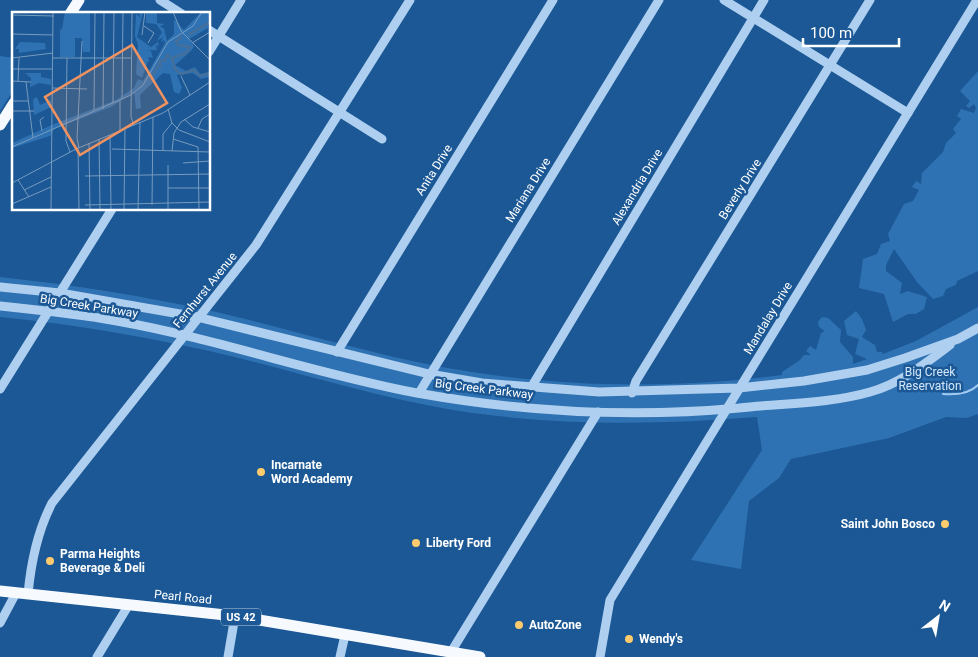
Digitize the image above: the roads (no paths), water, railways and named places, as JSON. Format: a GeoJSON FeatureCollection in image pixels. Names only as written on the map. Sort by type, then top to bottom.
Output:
{"type":"FeatureCollection","features":[{"type":"Feature","properties":{"kind":"main road"},"geometry":{"type":"LineString","coordinates":[[71,12],[79,0]]}},
{"type":"Feature","properties":{"kind":"main road"},"geometry":{"type":"LineString","coordinates":[[0,125],[12,106]]}},
{"type":"Feature","properties":{"kind":"main road","name":"Pearl Road"},"geometry":{"type":"LineString","coordinates":[[0,591],[236,616],[480,657]]}},
{"type":"Feature","properties":{"kind":"street"},"geometry":{"type":"LineString","coordinates":[[160,0],[179,12]]}},
{"type":"Feature","properties":{"kind":"street"},"geometry":{"type":"LineString","coordinates":[[210,50],[241,0]]}},
{"type":"Feature","properties":{"kind":"street","name":"Fernhurst Avenue"},"geometry":{"type":"LineString","coordinates":[[28,594],[30,571],[40,526],[52,503],[256,245],[410,0]]}},
{"type":"Feature","properties":{"kind":"street","name":"Anita Drive"},"geometry":{"type":"LineString","coordinates":[[337,352],[553,0]]}},
{"type":"Feature","properties":{"kind":"street","name":"Mariana Drive"},"geometry":{"type":"LineString","coordinates":[[419,393],[659,0]]}},
{"type":"Feature","properties":{"kind":"street"},"geometry":{"type":"LineString","coordinates":[[724,0],[908,113]]}},
{"type":"Feature","properties":{"kind":"street","name":"Alexandria Drive"},"geometry":{"type":"LineString","coordinates":[[532,386],[764,0]]}},
{"type":"Feature","properties":{"kind":"street","name":"Beverly Drive"},"geometry":{"type":"LineString","coordinates":[[632,393],[635,383],[870,0]]}},
{"type":"Feature","properties":{"kind":"street","name":"Mandalay Drive"},"geometry":{"type":"LineString","coordinates":[[600,657],[610,600],[977,0]]}},
{"type":"Feature","properties":{"kind":"street"},"geometry":{"type":"LineString","coordinates":[[210,31],[382,139]]}},
{"type":"Feature","properties":{"kind":"street"},"geometry":{"type":"LineString","coordinates":[[0,389],[111,210]]}},
{"type":"Feature","properties":{"kind":"street","name":"Big Creek Parkway"},"geometry":{"type":"LineString","coordinates":[[0,287],[60,293],[198,317],[429,374],[482,383],[599,392],[632,393],[739,388],[813,380],[867,370],[958,339]]}},
{"type":"Feature","properties":{"kind":"street","name":"Big Creek Parkway"},"geometry":{"type":"LineString","coordinates":[[0,306],[118,321],[328,374],[419,393],[523,408],[598,412],[726,410],[804,403],[871,392],[912,372],[958,339],[978,328]]}},
{"type":"Feature","properties":{"kind":"street"},"geometry":{"type":"LineString","coordinates":[[905,358],[912,372]]}},
{"type":"Feature","properties":{"kind":"street"},"geometry":{"type":"LineString","coordinates":[[451,652],[598,412]]}},
{"type":"Feature","properties":{"kind":"street"},"geometry":{"type":"LineString","coordinates":[[0,623],[16,593]]}},
{"type":"Feature","properties":{"kind":"street"},"geometry":{"type":"LineString","coordinates":[[97,657],[128,606]]}},
{"type":"Feature","properties":{"kind":"street"},"geometry":{"type":"LineString","coordinates":[[228,657],[236,616]]}},
{"type":"Feature","properties":{"kind":"street"},"geometry":{"type":"LineString","coordinates":[[340,657],[345,635]]}},
{"type":"Feature","properties":{"kind":"waterway"},"geometry":{"type":"LineString","coordinates":[[943,394],[962,393],[978,385]]}},
{"type":"Feature","properties":{"kind":"place","name":"Incarnate Word Academy"},"geometry":{"type":"Point","coordinates":[261,472]}},
{"type":"Feature","properties":{"kind":"place","name":"Saint John Bosco"},"geometry":{"type":"Point","coordinates":[945,524]}},
{"type":"Feature","properties":{"kind":"place","name":"Liberty Ford"},"geometry":{"type":"Point","coordinates":[416,543]}},
{"type":"Feature","properties":{"kind":"place","name":"Parma Heights Beverage & Deli"},"geometry":{"type":"Point","coordinates":[50,561]}},
{"type":"Feature","properties":{"kind":"place","name":"AutoZone"},"geometry":{"type":"Point","coordinates":[519,625]}},
{"type":"Feature","properties":{"kind":"place","name":"Wendy's"},"geometry":{"type":"Point","coordinates":[629,639]}},
{"type":"Feature","properties":{"kind":"park label","name":"Big Creek Reservation"},"geometry":{"type":"Point","coordinates":[930,379]}}]}
